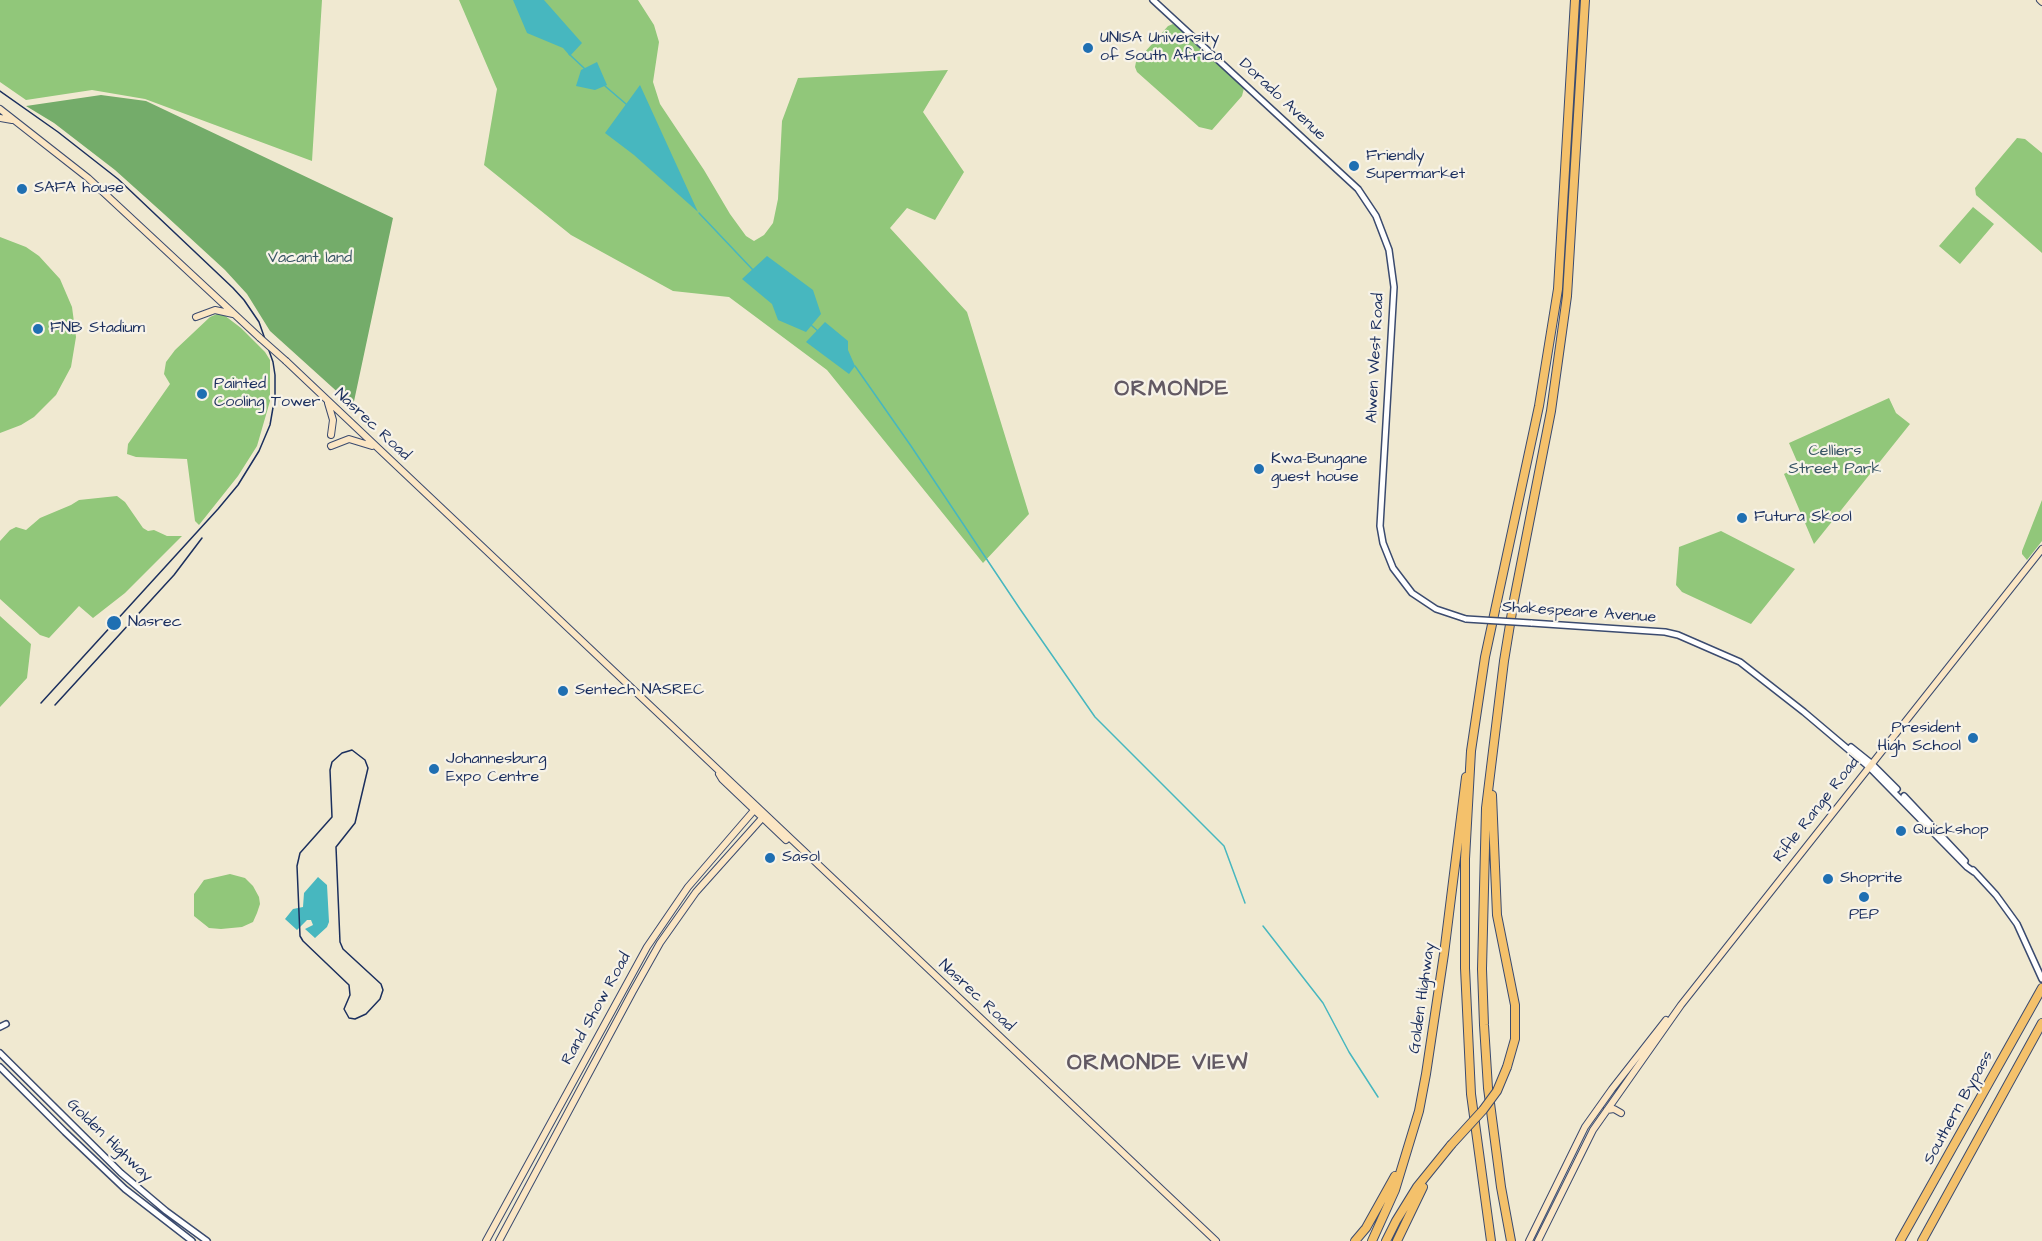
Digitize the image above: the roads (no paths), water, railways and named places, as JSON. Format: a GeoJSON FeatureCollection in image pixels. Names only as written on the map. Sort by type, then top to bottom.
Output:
{"type":"FeatureCollection","features":[{"type":"Feature","properties":{"kind":"highway"},"geometry":{"type":"LineString","coordinates":[[1491,1241],[1471,1094],[1465,968],[1465,860],[1471,751],[1485,657],[1539,406],[1558,289],[1575,0]]}},
{"type":"Feature","properties":{"kind":"highway"},"geometry":{"type":"LineString","coordinates":[[1511,1241],[1501,1187],[1488,1088],[1484,1024],[1482,969],[1486,808],[1514,600],[1551,411],[1567,296],[1585,0]]}},
{"type":"Feature","properties":{"kind":"highway","name":"Golden Highway"},"geometry":{"type":"LineString","coordinates":[[1372,1241],[1395,1190],[1410,1144],[1426,1074],[1444,954],[1464,787],[1471,751]]}},
{"type":"Feature","properties":{"kind":"highway"},"geometry":{"type":"LineString","coordinates":[[1386,1241],[1418,1187],[1497,1090],[1508,1067],[1515,1039],[1515,1005],[1497,915],[1491,758]]}},
{"type":"Feature","properties":{"kind":"highway","name":"Southern Bypass"},"geometry":{"type":"LineString","coordinates":[[1900,1241],[2042,987]]}},
{"type":"Feature","properties":{"kind":"highway","name":"Southern Bypass"},"geometry":{"type":"LineString","coordinates":[[1922,1241],[2042,1023]]}},
{"type":"Feature","properties":{"kind":"highway"},"geometry":{"type":"LineString","coordinates":[[1356,1241],[1388,1191],[1410,1144]]}},
{"type":"Feature","properties":{"kind":"highway"},"geometry":{"type":"LineString","coordinates":[[1397,1241],[1439,1161]]}},
{"type":"Feature","properties":{"kind":"main road","name":"Nasrec Road"},"geometry":{"type":"LineString","coordinates":[[0,109],[88,178],[286,361],[717,771],[722,779],[1210,1241]]}},
{"type":"Feature","properties":{"kind":"main road"},"geometry":{"type":"LineString","coordinates":[[0,117],[19,122]]}},
{"type":"Feature","properties":{"kind":"main road"},"geometry":{"type":"LineString","coordinates":[[196,317],[215,310],[236,315]]}},
{"type":"Feature","properties":{"kind":"main road"},"geometry":{"type":"LineString","coordinates":[[327,401],[333,420],[331,435]]}},
{"type":"Feature","properties":{"kind":"main road"},"geometry":{"type":"LineString","coordinates":[[331,446],[349,439],[376,447]]}},
{"type":"Feature","properties":{"kind":"main road","name":"Rifle Range Road"},"geometry":{"type":"LineString","coordinates":[[1538,1241],[1584,1145],[1681,1005],[2042,549]]}},
{"type":"Feature","properties":{"kind":"main road","name":"Rand Show Road"},"geometry":{"type":"LineString","coordinates":[[486,1241],[647,946],[688,887],[756,809]]}},
{"type":"Feature","properties":{"kind":"main road","name":"Nasrec Road"},"geometry":{"type":"LineString","coordinates":[[763,816],[1216,1241]]}},
{"type":"Feature","properties":{"kind":"main road","name":"Rand Show Road"},"geometry":{"type":"LineString","coordinates":[[499,1241],[630,995],[660,944],[696,892],[763,816]]}},
{"type":"Feature","properties":{"kind":"main road","name":"Rifle Range Road"},"geometry":{"type":"LineString","coordinates":[[1529,1241],[1586,1127],[1612,1089],[1681,1005]]}},
{"type":"Feature","properties":{"kind":"main road"},"geometry":{"type":"LineString","coordinates":[[1607,1110],[1614,1109],[1621,1113]]}},
{"type":"Feature","properties":{"kind":"street","name":"Dorado Avenue"},"geometry":{"type":"LineString","coordinates":[[1153,0],[1366,198]]}},
{"type":"Feature","properties":{"kind":"street","name":"Alwen West Road"},"geometry":{"type":"LineString","coordinates":[[1366,198],[1385,239],[1392,262],[1394,286],[1380,526]]}},
{"type":"Feature","properties":{"kind":"street","name":"Shakespeare Avenue"},"geometry":{"type":"LineString","coordinates":[[1380,526],[1389,560],[1398,576],[1409,590],[1436,609],[1466,619],[1665,632],[1678,635],[1744,664],[1870,765],[1996,895],[2011,914],[2042,979]]}},
{"type":"Feature","properties":{"kind":"street","name":"Golden Highway"},"geometry":{"type":"LineString","coordinates":[[0,1053],[121,1173],[166,1211],[207,1241]]}},
{"type":"Feature","properties":{"kind":"street","name":"Golden Highway"},"geometry":{"type":"LineString","coordinates":[[0,1067],[125,1189],[192,1241]]}},
{"type":"Feature","properties":{"kind":"water"},"geometry":{"type":"Polygon","coordinates":[[[513,0],[544,0],[582,43],[570,56],[563,48],[527,33],[513,0]]]}},
{"type":"Feature","properties":{"kind":"water"},"geometry":{"type":"Polygon","coordinates":[[[597,62],[607,85],[595,90],[576,86],[581,70],[597,62]]]}},
{"type":"Feature","properties":{"kind":"water"},"geometry":{"type":"Polygon","coordinates":[[[640,85],[698,212],[634,155],[605,133],[640,85]]]}},
{"type":"Feature","properties":{"kind":"water"},"geometry":{"type":"Polygon","coordinates":[[[767,256],[813,290],[821,314],[806,332],[778,320],[772,304],[742,279],[767,256]]]}},
{"type":"Feature","properties":{"kind":"water"},"geometry":{"type":"Polygon","coordinates":[[[825,322],[848,341],[848,350],[855,366],[849,374],[806,342],[825,322]]]}},
{"type":"Feature","properties":{"kind":"water"},"geometry":{"type":"Polygon","coordinates":[[[318,877],[327,885],[329,922],[315,938],[305,929],[313,925],[311,920],[307,920],[297,930],[285,919],[293,909],[303,907],[304,893],[318,877]]]}},
{"type":"Feature","properties":{"kind":"waterway"},"geometry":{"type":"LineString","coordinates":[[569,54],[585,69]]}},
{"type":"Feature","properties":{"kind":"waterway"},"geometry":{"type":"LineString","coordinates":[[605,86],[626,104]]}},
{"type":"Feature","properties":{"kind":"waterway"},"geometry":{"type":"LineString","coordinates":[[699,213],[753,270]]}},
{"type":"Feature","properties":{"kind":"waterway"},"geometry":{"type":"LineString","coordinates":[[811,325],[819,332]]}},
{"type":"Feature","properties":{"kind":"waterway"},"geometry":{"type":"LineString","coordinates":[[855,366],[1095,717],[1224,846],[1245,903]]}},
{"type":"Feature","properties":{"kind":"waterway"},"geometry":{"type":"LineString","coordinates":[[1263,926],[1323,1003],[1349,1052],[1378,1097]]}},
{"type":"Feature","properties":{"kind":"railway"},"geometry":{"type":"LineString","coordinates":[[0,91],[58,132],[118,179],[233,288],[259,322],[273,362],[275,375],[275,396],[270,425],[259,451],[238,485],[41,703]]}},
{"type":"Feature","properties":{"kind":"railway"},"geometry":{"type":"LineString","coordinates":[[55,705],[174,575],[202,538]]}},
{"type":"Feature","properties":{"kind":"railway"},"geometry":{"type":"LineString","coordinates":[[352,750],[365,760],[368,768],[355,823],[336,847],[340,942],[343,949],[381,984],[383,990],[380,999],[366,1014],[355,1019],[349,1018],[344,1009],[350,995],[349,985],[300,936],[297,866],[300,853],[332,817],[330,770],[332,762],[342,753],[352,750]]}},
{"type":"Feature","properties":{"kind":"place","name":"UNISA University of South Africa"},"geometry":{"type":"Point","coordinates":[1088,48]}},
{"type":"Feature","properties":{"kind":"place","name":"Friendly Supermarket"},"geometry":{"type":"Point","coordinates":[1354,166]}},
{"type":"Feature","properties":{"kind":"place","name":"SAFA house"},"geometry":{"type":"Point","coordinates":[22,189]}},
{"type":"Feature","properties":{"kind":"place","name":"FNB Stadium"},"geometry":{"type":"Point","coordinates":[38,329]}},
{"type":"Feature","properties":{"kind":"place","name":"Painted Cooling Tower"},"geometry":{"type":"Point","coordinates":[202,394]}},
{"type":"Feature","properties":{"kind":"place","name":"Kwa-Bungane guest house"},"geometry":{"type":"Point","coordinates":[1259,469]}},
{"type":"Feature","properties":{"kind":"place","name":"Futura Skool"},"geometry":{"type":"Point","coordinates":[1742,518]}},
{"type":"Feature","properties":{"kind":"place","name":"Nasrec"},"geometry":{"type":"Point","coordinates":[114,623]}},
{"type":"Feature","properties":{"kind":"place","name":"Sentech NASREC"},"geometry":{"type":"Point","coordinates":[563,691]}},
{"type":"Feature","properties":{"kind":"place","name":"President High School"},"geometry":{"type":"Point","coordinates":[1973,738]}},
{"type":"Feature","properties":{"kind":"place","name":"Johannesburg Expo Centre"},"geometry":{"type":"Point","coordinates":[434,769]}},
{"type":"Feature","properties":{"kind":"place","name":"Quickshop"},"geometry":{"type":"Point","coordinates":[1901,831]}},
{"type":"Feature","properties":{"kind":"place","name":"Sasol"},"geometry":{"type":"Point","coordinates":[770,858]}},
{"type":"Feature","properties":{"kind":"place","name":"Shoprite"},"geometry":{"type":"Point","coordinates":[1828,879]}},
{"type":"Feature","properties":{"kind":"place","name":"PEP"},"geometry":{"type":"Point","coordinates":[1864,897]}},
{"type":"Feature","properties":{"kind":"district","name":"ORMONDE"},"geometry":{"type":"Point","coordinates":[1172,390]}},
{"type":"Feature","properties":{"kind":"district","name":"ORMONDE VIEW"},"geometry":{"type":"Point","coordinates":[1158,1064]}},
{"type":"Feature","properties":{"kind":"park label","name":"Vacant land"},"geometry":{"type":"Point","coordinates":[310,259]}},
{"type":"Feature","properties":{"kind":"park label","name":"Celliers Street Park"},"geometry":{"type":"Point","coordinates":[1835,461]}}]}
